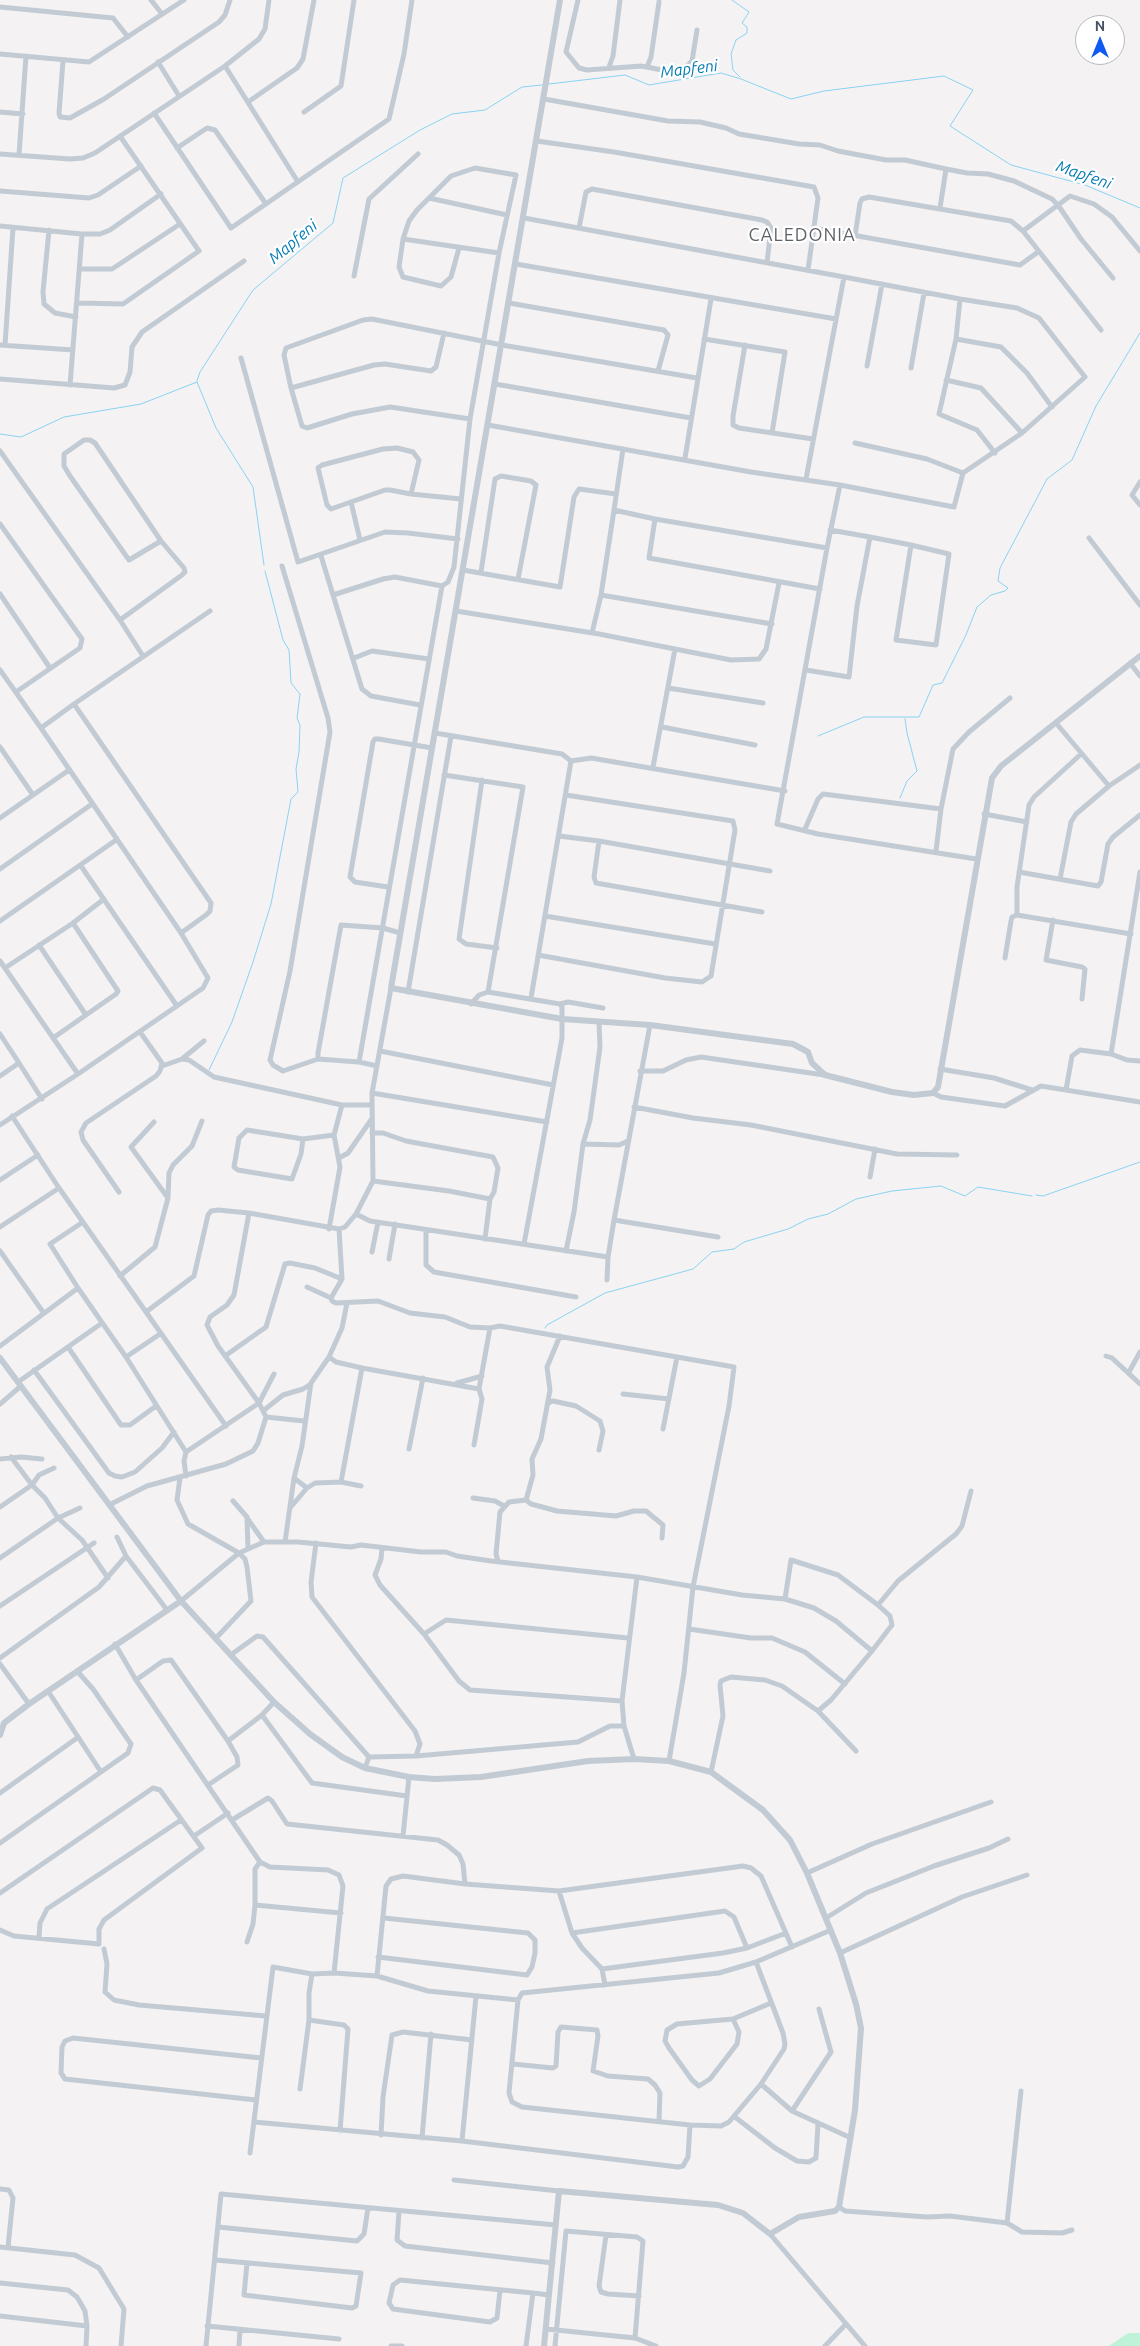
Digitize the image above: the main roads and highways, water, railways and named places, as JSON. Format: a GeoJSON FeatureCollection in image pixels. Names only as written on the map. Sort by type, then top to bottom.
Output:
{"type":"FeatureCollection","features":[{"type":"Feature","properties":{"kind":"waterway"},"geometry":{"type":"LineString","coordinates":[[732,0],[749,12],[742,23],[747,27],[747,33],[736,40],[731,54],[733,70],[740,77]]}},
{"type":"Feature","properties":{"kind":"waterway","name":"Mapfeni"},"geometry":{"type":"LineString","coordinates":[[549,84],[625,75],[649,85],[721,73],[791,99],[824,91],[944,76],[973,90],[950,126],[1011,165],[1085,185],[1140,208]]}},
{"type":"Feature","properties":{"kind":"waterway","name":"Mapfeni"},"geometry":{"type":"LineString","coordinates":[[197,381],[200,372],[253,290],[333,223],[343,178],[420,130],[452,114],[485,110],[522,87],[542,85]]}},
{"type":"Feature","properties":{"kind":"waterway"},"geometry":{"type":"LineString","coordinates":[[818,736],[864,717],[919,717],[933,685],[942,683],[966,635],[977,607],[991,595],[1005,591],[1008,588],[998,581],[1000,568],[1047,479],[1072,460],[1096,406],[1140,333]]}},
{"type":"Feature","properties":{"kind":"waterway"},"geometry":{"type":"LineString","coordinates":[[197,382],[216,428],[253,487],[264,565]]}},
{"type":"Feature","properties":{"kind":"waterway"},"geometry":{"type":"LineString","coordinates":[[0,434],[21,437],[64,417],[141,404],[197,382]]}},
{"type":"Feature","properties":{"kind":"waterway"},"geometry":{"type":"LineString","coordinates":[[209,1070],[232,1022],[253,962],[271,904],[291,799],[298,792],[296,769],[300,725],[297,718],[300,694],[291,683],[289,650],[283,640],[265,571]]}},
{"type":"Feature","properties":{"kind":"waterway"},"geometry":{"type":"LineString","coordinates":[[900,798],[907,781],[917,771],[905,719]]}},
{"type":"Feature","properties":{"kind":"waterway"},"geometry":{"type":"LineString","coordinates":[[1036,1195],[1043,1196],[1140,1162]]}},
{"type":"Feature","properties":{"kind":"waterway"},"geometry":{"type":"LineString","coordinates":[[545,1328],[547,1325],[605,1293],[693,1269],[712,1252],[734,1249],[744,1242],[788,1229],[808,1219],[828,1214],[856,1199],[892,1191],[941,1186],[965,1196],[978,1187],[1032,1196]]}},
{"type":"Feature","properties":{"kind":"district","name":"CALEDONIA"},"geometry":{"type":"Point","coordinates":[802,235]}}]}
